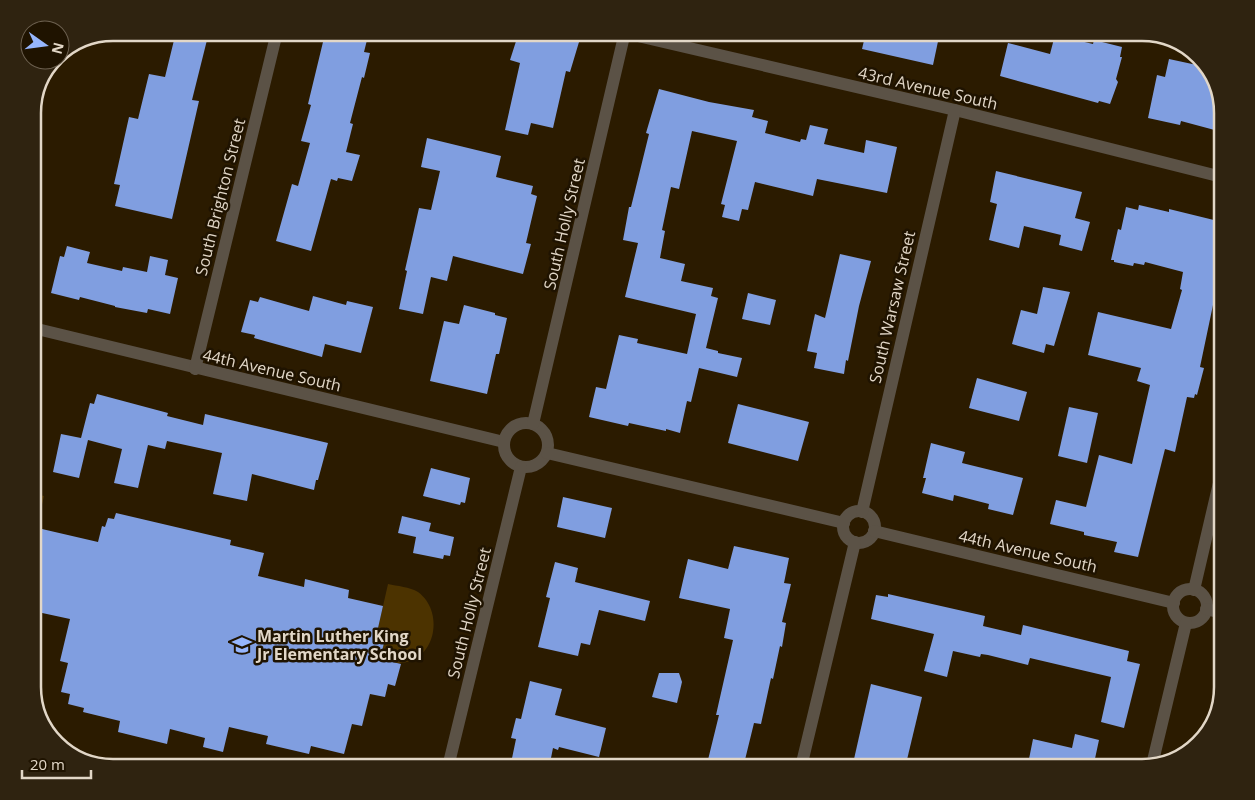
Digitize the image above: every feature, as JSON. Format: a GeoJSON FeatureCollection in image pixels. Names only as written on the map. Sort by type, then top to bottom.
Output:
{"type":"FeatureCollection","features":[{"type":"Feature","properties":{"kind":"street","name":"South Brighton Street"},"geometry":{"type":"LineString","coordinates":[[195,369],[275,41]]}},
{"type":"Feature","properties":{"kind":"street","name":"South Holly Street"},"geometry":{"type":"LineString","coordinates":[[533,424],[623,41]]}},
{"type":"Feature","properties":{"kind":"street","name":"43rd Avenue South"},"geometry":{"type":"LineString","coordinates":[[659,41],[955,110],[1214,175]]}},
{"type":"Feature","properties":{"kind":"street","name":"South Warsaw Street"},"geometry":{"type":"LineString","coordinates":[[862,512],[955,110]]}},
{"type":"Feature","properties":{"kind":"street","name":"44th Avenue South"},"geometry":{"type":"LineString","coordinates":[[41,330],[195,369],[504,442]]}},
{"type":"Feature","properties":{"kind":"street"},"geometry":{"type":"LineString","coordinates":[[522,423],[533,424],[542,429],[546,435],[549,443],[547,453],[540,463],[533,467],[521,467],[511,463],[506,456],[504,442],[510,430],[522,423]]}},
{"type":"Feature","properties":{"kind":"street"},"geometry":{"type":"LineString","coordinates":[[547,453],[844,524]]}},
{"type":"Feature","properties":{"kind":"street","name":"South Holly Street"},"geometry":{"type":"LineString","coordinates":[[450,759],[521,467]]}},
{"type":"Feature","properties":{"kind":"street"},"geometry":{"type":"LineString","coordinates":[[1194,590],[1214,504]]}},
{"type":"Feature","properties":{"kind":"street"},"geometry":{"type":"LineString","coordinates":[[862,512],[872,520],[874,532],[869,539],[859,543],[849,540],[845,536],[844,524],[850,514],[862,512]]}},
{"type":"Feature","properties":{"kind":"street","name":"44th Avenue South"},"geometry":{"type":"LineString","coordinates":[[874,532],[1174,602]]}},
{"type":"Feature","properties":{"kind":"street"},"geometry":{"type":"LineString","coordinates":[[803,759],[855,542]]}},
{"type":"Feature","properties":{"kind":"street"},"geometry":{"type":"LineString","coordinates":[[1194,590],[1205,598],[1206,609],[1201,619],[1196,622],[1186,622],[1176,615],[1174,602],[1182,592],[1194,590]]}},
{"type":"Feature","properties":{"kind":"street"},"geometry":{"type":"LineString","coordinates":[[1206,609],[1214,611]]}},
{"type":"Feature","properties":{"kind":"street"},"geometry":{"type":"LineString","coordinates":[[1154,757],[1186,622]]}},
{"type":"Feature","properties":{"kind":"shaded area"},"geometry":{"type":"Polygon","coordinates":[[[41,495],[44,496],[41,509],[41,495]]]}},
{"type":"Feature","properties":{"kind":"shaded area"},"geometry":{"type":"Polygon","coordinates":[[[388,584],[415,590],[426,600],[431,611],[434,622],[433,633],[423,653],[414,660],[402,663],[380,659],[376,637],[388,584]]]}},
{"type":"Feature","properties":{"kind":"building"},"geometry":{"type":"Polygon","coordinates":[[[174,41],[207,41],[192,100],[199,101],[172,219],[115,206],[120,185],[114,184],[129,117],[138,119],[149,74],[165,77],[174,41]]]}},
{"type":"Feature","properties":{"kind":"building"},"geometry":{"type":"Polygon","coordinates":[[[367,41],[364,52],[370,53],[350,123],[353,124],[346,152],[360,155],[352,181],[338,178],[337,181],[331,179],[311,251],[276,241],[292,184],[298,186],[310,143],[301,141],[311,105],[308,104],[324,42],[367,41]]]}},
{"type":"Feature","properties":{"kind":"building"},"geometry":{"type":"Polygon","coordinates":[[[516,41],[579,41],[570,72],[566,71],[553,128],[531,123],[528,135],[505,130],[520,63],[510,60],[516,41]]]}},
{"type":"Feature","properties":{"kind":"building"},"geometry":{"type":"Polygon","coordinates":[[[864,41],[938,41],[933,65],[862,49],[864,41]]]}},
{"type":"Feature","properties":{"kind":"building"},"geometry":{"type":"Polygon","coordinates":[[[1053,41],[1080,41],[1093,44],[1094,41],[1098,41],[1122,47],[1120,57],[1122,57],[1116,79],[1118,82],[1110,104],[1099,101],[1098,103],[1000,76],[1008,43],[1050,54],[1053,41]]]}},
{"type":"Feature","properties":{"kind":"building"},"geometry":{"type":"Polygon","coordinates":[[[1169,59],[1195,65],[1204,77],[1211,94],[1214,130],[1181,121],[1180,125],[1148,118],[1157,75],[1165,77],[1169,59]]]}},
{"type":"Feature","properties":{"kind":"building"},"geometry":{"type":"Polygon","coordinates":[[[659,89],[709,102],[754,110],[752,117],[768,121],[765,133],[800,142],[801,139],[806,140],[810,125],[828,129],[824,144],[864,153],[866,140],[897,147],[887,193],[817,179],[813,196],[755,182],[748,210],[742,209],[739,221],[722,217],[725,205],[721,204],[737,141],[692,131],[679,189],[671,187],[662,230],[665,231],[660,258],[685,264],[681,281],[713,288],[711,296],[718,298],[706,348],[718,351],[718,353],[742,358],[737,377],[699,368],[691,402],[687,401],[680,433],[629,423],[628,426],[589,417],[596,387],[606,389],[619,335],[638,339],[637,343],[687,354],[696,314],[625,297],[638,243],[623,240],[629,207],[631,207],[649,134],[646,133],[659,89]]]}},
{"type":"Feature","properties":{"kind":"building"},"geometry":{"type":"Polygon","coordinates":[[[427,138],[501,156],[496,177],[533,186],[531,194],[537,196],[526,243],[531,244],[523,274],[453,256],[447,281],[431,277],[423,314],[399,309],[407,271],[405,270],[419,208],[431,210],[440,171],[421,167],[427,138]]]}},
{"type":"Feature","properties":{"kind":"building"},"geometry":{"type":"Polygon","coordinates":[[[996,171],[1082,192],[1075,218],[1090,222],[1082,251],[1059,245],[1061,235],[1024,226],[1019,248],[989,240],[997,204],[990,202],[996,171]]]}},
{"type":"Feature","properties":{"kind":"building"},"geometry":{"type":"Polygon","coordinates":[[[1139,205],[1169,212],[1169,209],[1214,220],[1214,300],[1200,367],[1204,368],[1197,395],[1195,394],[1194,398],[1187,397],[1175,452],[1165,449],[1138,557],[1114,552],[1117,542],[1084,535],[1084,532],[1050,524],[1056,500],[1086,507],[1099,455],[1132,464],[1150,385],[1137,381],[1141,368],[1088,355],[1098,312],[1171,329],[1182,290],[1180,289],[1183,272],[1145,262],[1144,265],[1134,263],[1133,266],[1111,260],[1118,229],[1121,230],[1126,207],[1138,210],[1139,205]]]}},
{"type":"Feature","properties":{"kind":"building"},"geometry":{"type":"Polygon","coordinates":[[[67,246],[90,252],[87,263],[122,271],[123,267],[147,272],[150,256],[168,260],[165,275],[178,278],[170,314],[148,309],[147,313],[115,307],[80,297],[79,300],[51,293],[60,256],[64,257],[67,246]]]}},
{"type":"Feature","properties":{"kind":"building"},"geometry":{"type":"Polygon","coordinates":[[[840,254],[871,261],[844,374],[814,368],[817,353],[807,351],[815,314],[825,318],[840,254]]]}},
{"type":"Feature","properties":{"kind":"building"},"geometry":{"type":"Polygon","coordinates":[[[1043,287],[1070,292],[1054,346],[1046,344],[1044,353],[1012,344],[1021,310],[1037,314],[1043,287]]]}},
{"type":"Feature","properties":{"kind":"building"},"geometry":{"type":"Polygon","coordinates":[[[748,293],[776,300],[770,325],[742,319],[748,293]]]}},
{"type":"Feature","properties":{"kind":"building"},"geometry":{"type":"Polygon","coordinates":[[[313,296],[346,305],[347,301],[373,307],[361,353],[325,344],[322,357],[254,338],[255,335],[241,332],[250,300],[258,302],[260,297],[309,311],[313,296]]]}},
{"type":"Feature","properties":{"kind":"building"},"geometry":{"type":"Polygon","coordinates":[[[464,305],[507,318],[487,394],[430,381],[444,321],[459,324],[464,305]]]}},
{"type":"Feature","properties":{"kind":"building"},"geometry":{"type":"Polygon","coordinates":[[[977,378],[1027,392],[1019,421],[969,408],[977,378]]]}},
{"type":"Feature","properties":{"kind":"building"},"geometry":{"type":"Polygon","coordinates":[[[97,394],[168,413],[167,416],[203,425],[205,414],[328,443],[314,490],[252,474],[247,501],[213,494],[222,453],[167,441],[165,449],[148,445],[138,488],[114,483],[122,449],[88,440],[79,478],[53,472],[61,434],[81,438],[90,403],[94,404],[97,394]]]}},
{"type":"Feature","properties":{"kind":"building"},"geometry":{"type":"Polygon","coordinates":[[[738,404],[809,422],[798,461],[728,443],[738,404]]]}},
{"type":"Feature","properties":{"kind":"building"},"geometry":{"type":"Polygon","coordinates":[[[1069,407],[1098,413],[1087,463],[1058,456],[1069,407]]]}},
{"type":"Feature","properties":{"kind":"building"},"geometry":{"type":"Polygon","coordinates":[[[931,443],[965,452],[962,463],[1023,478],[1013,515],[988,509],[989,504],[954,495],[953,501],[922,493],[926,478],[923,478],[931,443]]]}},
{"type":"Feature","properties":{"kind":"building"},"geometry":{"type":"Polygon","coordinates":[[[431,468],[470,478],[465,503],[461,502],[460,505],[423,496],[431,468]]]}},
{"type":"Feature","properties":{"kind":"building"},"geometry":{"type":"Polygon","coordinates":[[[563,497],[612,508],[605,538],[557,527],[563,497]]]}},
{"type":"Feature","properties":{"kind":"building","name":"Martin Luther King Jr Elementary School"},"geometry":{"type":"Polygon","coordinates":[[[116,513],[231,540],[230,545],[264,553],[258,576],[304,587],[305,579],[349,590],[348,598],[383,606],[376,637],[385,639],[380,659],[401,664],[395,686],[388,684],[385,697],[370,694],[362,726],[352,724],[344,754],[311,746],[309,754],[266,744],[268,736],[229,727],[223,752],[203,747],[205,738],[170,729],[167,744],[118,732],[120,721],[83,712],[84,708],[68,704],[70,694],[61,692],[68,663],[60,661],[70,619],[41,613],[42,529],[98,542],[102,526],[105,527],[108,518],[114,519],[116,513]]]}},
{"type":"Feature","properties":{"kind":"building"},"geometry":{"type":"Polygon","coordinates":[[[402,516],[431,523],[429,531],[454,537],[450,556],[444,555],[443,559],[413,553],[416,537],[398,533],[402,516]]]}},
{"type":"Feature","properties":{"kind":"building"},"geometry":{"type":"Polygon","coordinates":[[[734,546],[789,558],[784,583],[791,584],[782,622],[786,623],[782,647],[780,646],[773,679],[771,678],[761,724],[754,723],[745,759],[708,759],[719,715],[716,715],[733,640],[724,638],[730,609],[679,598],[688,559],[728,569],[734,546]]]}},
{"type":"Feature","properties":{"kind":"building"},"geometry":{"type":"Polygon","coordinates":[[[555,562],[578,568],[575,582],[650,601],[645,621],[599,610],[590,645],[581,643],[578,656],[538,647],[550,598],[546,597],[555,562]]]}},
{"type":"Feature","properties":{"kind":"building"},"geometry":{"type":"Polygon","coordinates":[[[888,594],[985,616],[983,626],[1021,635],[1023,625],[1129,651],[1127,661],[1140,664],[1124,728],[1101,722],[1111,677],[1030,658],[1028,665],[988,655],[981,654],[980,657],[953,651],[947,677],[924,671],[934,634],[871,619],[876,595],[888,597],[888,594]]]}},
{"type":"Feature","properties":{"kind":"building"},"geometry":{"type":"Polygon","coordinates":[[[659,673],[679,673],[682,682],[677,703],[652,697],[659,673]]]}},
{"type":"Feature","properties":{"kind":"building"},"geometry":{"type":"Polygon","coordinates":[[[530,681],[562,689],[555,715],[606,728],[599,757],[559,747],[558,750],[553,748],[551,759],[512,759],[516,739],[511,738],[516,718],[521,719],[530,681]]]}},
{"type":"Feature","properties":{"kind":"building"},"geometry":{"type":"Polygon","coordinates":[[[871,684],[922,697],[907,759],[854,759],[871,684]]]}},
{"type":"Feature","properties":{"kind":"building"},"geometry":{"type":"Polygon","coordinates":[[[1075,734],[1099,740],[1095,759],[1029,759],[1033,739],[1072,748],[1075,734]]]}},
{"type":"Feature","properties":{"kind":"place","name":"Martin Luther King Jr Elementary School"},"geometry":{"type":"Point","coordinates":[242,645]}}]}
